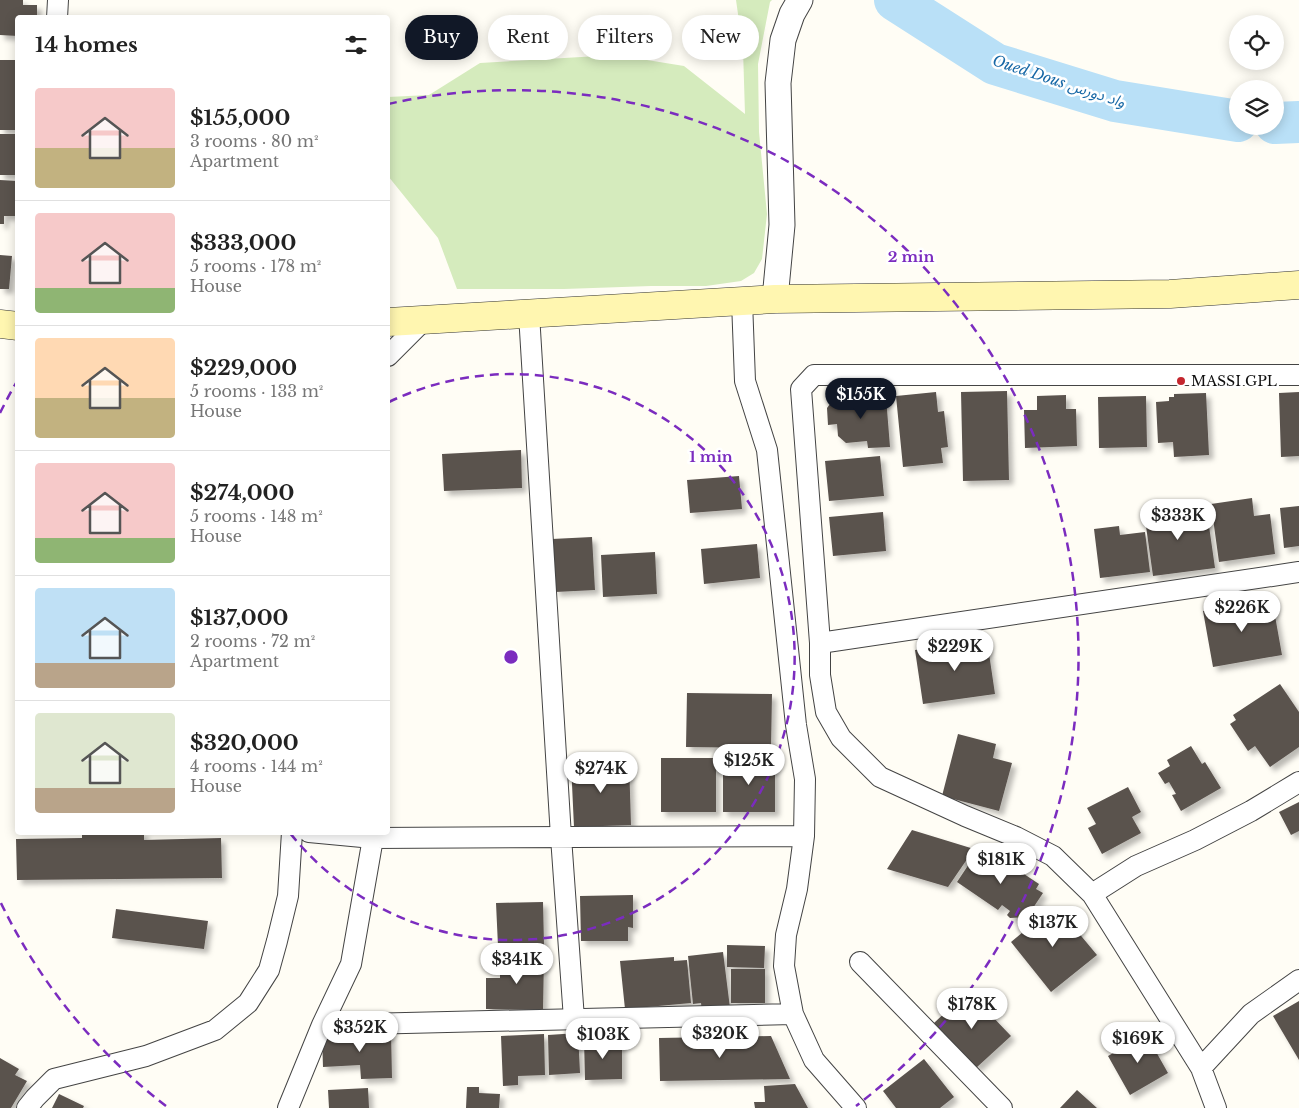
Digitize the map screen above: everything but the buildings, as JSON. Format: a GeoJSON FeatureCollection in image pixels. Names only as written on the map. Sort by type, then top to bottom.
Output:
{"type":"FeatureCollection","features":[{"type":"Feature","properties":{"kind":"main road"},"geometry":{"type":"LineString","coordinates":[[390,322],[775,299],[1170,294],[1299,285]]}},
{"type":"Feature","properties":{"kind":"main road"},"geometry":{"type":"LineString","coordinates":[[0,324],[15,326]]}},
{"type":"Feature","properties":{"kind":"street"},"geometry":{"type":"LineString","coordinates":[[57,15],[58,0]]}},
{"type":"Feature","properties":{"kind":"street"},"geometry":{"type":"LineString","coordinates":[[775,299],[782,225],[778,83],[783,40],[792,14],[800,0]]}},
{"type":"Feature","properties":{"kind":"street"},"geometry":{"type":"LineString","coordinates":[[742,301],[745,381],[767,450],[796,725],[805,779],[804,836],[796,889],[786,935],[784,966],[793,1014],[814,1060],[856,1108]]}},
{"type":"Feature","properties":{"kind":"street"},"geometry":{"type":"LineString","coordinates":[[529,314],[574,1019]]}},
{"type":"Feature","properties":{"kind":"street"},"geometry":{"type":"LineString","coordinates":[[390,354],[424,320]]}},
{"type":"Feature","properties":{"kind":"street"},"geometry":{"type":"LineString","coordinates":[[1216,1108],[1201,1068],[1092,894],[1053,856],[1016,837],[965,816],[880,776],[841,738],[826,712],[820,675],[820,643],[801,389],[814,375],[1299,375]]}},
{"type":"Feature","properties":{"kind":"street"},"geometry":{"type":"LineString","coordinates":[[820,643],[1299,572]]}},
{"type":"Feature","properties":{"kind":"street"},"geometry":{"type":"LineString","coordinates":[[1092,894],[1136,866],[1195,840],[1251,811],[1299,782]]}},
{"type":"Feature","properties":{"kind":"street"},"geometry":{"type":"LineString","coordinates":[[27,1108],[54,1079],[146,1056],[215,1030],[248,1003],[268,970],[277,941],[288,896],[292,835]]}},
{"type":"Feature","properties":{"kind":"street"},"geometry":{"type":"LineString","coordinates":[[341,835],[373,838],[804,836]]}},
{"type":"Feature","properties":{"kind":"street"},"geometry":{"type":"LineString","coordinates":[[288,1108],[322,1025],[352,964],[373,838]]}},
{"type":"Feature","properties":{"kind":"street"},"geometry":{"type":"LineString","coordinates":[[860,962],[1002,1108]]}},
{"type":"Feature","properties":{"kind":"street"},"geometry":{"type":"LineString","coordinates":[[1201,1068],[1251,1014],[1299,980]]}},
{"type":"Feature","properties":{"kind":"street"},"geometry":{"type":"LineString","coordinates":[[322,1025],[793,1014]]}},
{"type":"Feature","properties":{"kind":"green space"},"geometry":{"type":"Polygon","coordinates":[[[736,0],[772,0],[770,2],[759,59],[759,15],[738,15],[736,0]]]}},
{"type":"Feature","properties":{"kind":"green space"},"geometry":{"type":"Polygon","coordinates":[[[578,57],[578,60],[647,60],[684,66],[745,114],[743,60],[759,60],[759,132],[767,214],[762,259],[754,273],[741,281],[706,286],[457,289],[438,238],[390,178],[390,97],[429,95],[480,63],[568,60],[568,58],[578,57]]]}},
{"type":"Feature","properties":{"kind":"waterway","name":"Oued Dous واد دورس"},"geometry":{"type":"LineString","coordinates":[[895,0],[995,64],[1115,101],[1229,120]]}},
{"type":"Feature","properties":{"kind":"waterway","name":"Oued Dous واد دورس"},"geometry":{"type":"LineString","coordinates":[[1284,123],[1299,122]]}},
{"type":"Feature","properties":{"kind":"place","name":"MASSI GPL"},"geometry":{"type":"Point","coordinates":[1181,381]}}]}
